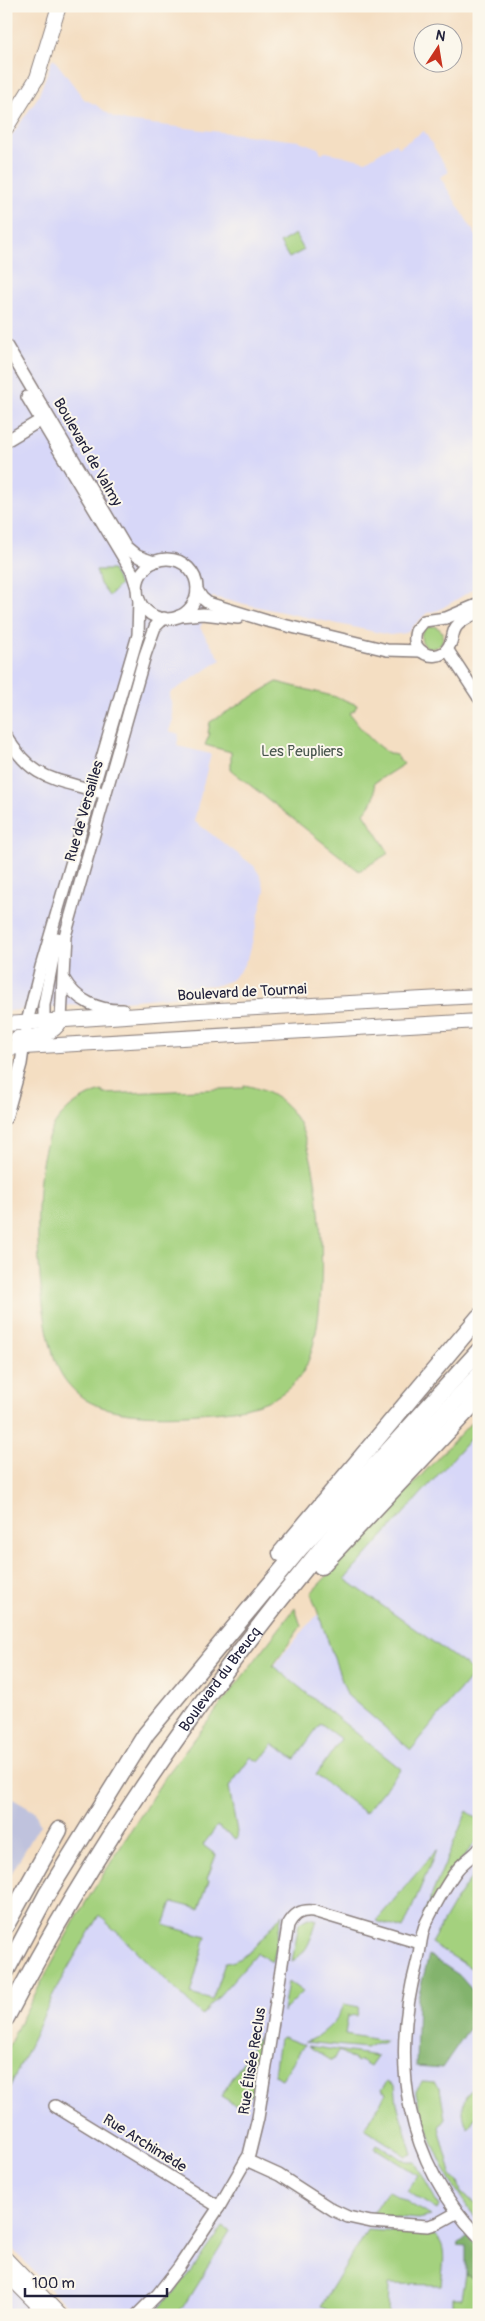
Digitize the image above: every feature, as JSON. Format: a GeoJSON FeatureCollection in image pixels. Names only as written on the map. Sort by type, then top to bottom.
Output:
{"type":"FeatureCollection","features":[{"type":"Feature","properties":{"kind":"highway"},"geometry":{"type":"LineString","coordinates":[[146,1734],[166,1698],[246,1595],[479,1317]]}},
{"type":"Feature","properties":{"kind":"highway"},"geometry":{"type":"LineString","coordinates":[[361,1458],[432,1383],[479,1329]]}},
{"type":"Feature","properties":{"kind":"highway","name":"Boulevard du Breucq"},"geometry":{"type":"LineString","coordinates":[[6,1971],[47,1894],[146,1734],[301,1547],[479,1351]]}},
{"type":"Feature","properties":{"kind":"highway","name":"Boulevard du Breucq"},"geometry":{"type":"LineString","coordinates":[[6,2018],[65,1911],[123,1815],[228,1666],[312,1559],[479,1375]]}},
{"type":"Feature","properties":{"kind":"highway"},"geometry":{"type":"LineString","coordinates":[[228,1666],[479,1398]]}},
{"type":"Feature","properties":{"kind":"highway"},"geometry":{"type":"LineString","coordinates":[[6,1925],[58,1830]]}},
{"type":"Feature","properties":{"kind":"main road"},"geometry":{"type":"LineString","coordinates":[[6,114],[35,61],[50,6]]}},
{"type":"Feature","properties":{"kind":"main road"},"geometry":{"type":"LineString","coordinates":[[6,128],[28,95],[41,68],[59,6]]}},
{"type":"Feature","properties":{"kind":"main road","name":"Boulevard de Tournai"},"geometry":{"type":"LineString","coordinates":[[61,1020],[479,996]]}},
{"type":"Feature","properties":{"kind":"main road"},"geometry":{"type":"LineString","coordinates":[[6,1024],[27,1022],[57,1027],[61,1020]]}},
{"type":"Feature","properties":{"kind":"main road"},"geometry":{"type":"LineString","coordinates":[[6,1039],[25,1042],[74,1044],[479,1021]]}},
{"type":"Feature","properties":{"kind":"main road"},"geometry":{"type":"LineString","coordinates":[[6,1048],[25,1042],[47,1026]]}},
{"type":"Feature","properties":{"kind":"main road"},"geometry":{"type":"LineString","coordinates":[[47,1026],[59,1038],[74,1044]]}},
{"type":"Feature","properties":{"kind":"main road"},"geometry":{"type":"LineString","coordinates":[[6,2259],[60,2315]]}},
{"type":"Feature","properties":{"kind":"main road"},"geometry":{"type":"LineString","coordinates":[[6,2272],[47,2315]]}},
{"type":"Feature","properties":{"kind":"street","name":"Boulevard de Valmy"},"geometry":{"type":"LineString","coordinates":[[6,345],[125,546],[137,556],[154,562]]}},
{"type":"Feature","properties":{"kind":"street","name":"Boulevard de Valmy"},"geometry":{"type":"LineString","coordinates":[[6,361],[131,570],[137,588]]}},
{"type":"Feature","properties":{"kind":"street"},"geometry":{"type":"LineString","coordinates":[[6,441],[41,420]]}},
{"type":"Feature","properties":{"kind":"street"},"geometry":{"type":"LineString","coordinates":[[170,618],[189,608],[195,600],[196,590],[193,574],[183,564],[169,559],[154,562],[141,574],[137,588],[139,600],[148,612],[170,618],[203,614],[267,621]]}},
{"type":"Feature","properties":{"kind":"street"},"geometry":{"type":"LineString","coordinates":[[196,590],[208,603],[267,621],[396,651],[421,651],[433,656],[447,649],[458,625],[479,612]]}},
{"type":"Feature","properties":{"kind":"street","name":"Rue de Versailles"},"geometry":{"type":"LineString","coordinates":[[61,1020],[65,936],[139,632],[139,600]]}},
{"type":"Feature","properties":{"kind":"street"},"geometry":{"type":"LineString","coordinates":[[421,651],[416,643],[415,636],[420,624],[427,620],[454,616],[479,604]]}},
{"type":"Feature","properties":{"kind":"street","name":"Rue de Versailles"},"geometry":{"type":"LineString","coordinates":[[6,1118],[25,1042],[27,1022],[44,957],[76,851],[99,792],[156,625],[170,618]]}},
{"type":"Feature","properties":{"kind":"street"},"geometry":{"type":"LineString","coordinates":[[436,619],[446,624],[452,638]]}},
{"type":"Feature","properties":{"kind":"street"},"geometry":{"type":"LineString","coordinates":[[369,644],[398,645],[405,643],[415,636]]}},
{"type":"Feature","properties":{"kind":"street"},"geometry":{"type":"LineString","coordinates":[[447,649],[479,698]]}},
{"type":"Feature","properties":{"kind":"street"},"geometry":{"type":"LineString","coordinates":[[6,736],[18,756],[36,772],[99,792]]}},
{"type":"Feature","properties":{"kind":"street","name":"Rue de Versailles"},"geometry":{"type":"LineString","coordinates":[[47,1026],[44,1005],[54,948],[72,883],[76,851]]}},
{"type":"Feature","properties":{"kind":"street"},"geometry":{"type":"LineString","coordinates":[[63,978],[74,994],[104,1010],[160,1008],[200,1011]]}},
{"type":"Feature","properties":{"kind":"street"},"geometry":{"type":"LineString","coordinates":[[479,1849],[458,1869],[427,1922],[420,1943],[421,1948],[406,2010],[404,2043],[408,2101],[422,2153],[456,2213],[479,2237]]}},
{"type":"Feature","properties":{"kind":"street","name":"Rue Élisée Reclus"},"geometry":{"type":"LineString","coordinates":[[139,2314],[179,2267],[219,2207],[246,2160],[257,2124],[288,1925],[292,1918],[304,1910],[313,1911],[420,1943]]}},
{"type":"Feature","properties":{"kind":"street","name":"Rue Archimède"},"geometry":{"type":"LineString","coordinates":[[56,2106],[219,2207]]}},
{"type":"Feature","properties":{"kind":"street"},"geometry":{"type":"LineString","coordinates":[[246,2160],[279,2175],[333,2210],[356,2220],[428,2226],[456,2213]]}},
{"type":"Feature","properties":{"kind":"shaded area"},"geometry":{"type":"Polygon","coordinates":[[[53,58],[84,99],[113,117],[126,121],[299,141],[318,148],[321,153],[326,152],[366,161],[395,143],[398,148],[424,131],[449,172],[440,177],[479,240],[479,586],[439,610],[427,613],[406,633],[390,635],[212,597],[200,628],[221,660],[170,693],[173,720],[169,731],[179,734],[177,746],[211,754],[194,821],[254,866],[261,877],[265,890],[249,955],[241,970],[231,980],[218,985],[192,986],[192,995],[6,1011],[6,144],[38,97],[53,58]]]}},
{"type":"Feature","properties":{"kind":"shaded area"},"geometry":{"type":"Polygon","coordinates":[[[479,1429],[479,2315],[155,2315],[145,2304],[131,2315],[77,2313],[57,2296],[6,2242],[6,2095],[58,1985],[99,1915],[283,1654],[319,1613],[344,1579],[479,1429]]]}},
{"type":"Feature","properties":{"kind":"shaded area"},"geometry":{"type":"Polygon","coordinates":[[[6,1795],[35,1812],[40,1825],[6,1882],[6,1795]]]}},
{"type":"Feature","properties":{"kind":"shaded area"},"geometry":{"type":"Polygon","coordinates":[[[6,2283],[13,2289],[36,2315],[6,2315],[6,2283]]]}},
{"type":"Feature","properties":{"kind":"green space"},"geometry":{"type":"Polygon","coordinates":[[[295,234],[304,250],[289,258],[280,243],[295,234]]]}},
{"type":"Feature","properties":{"kind":"green space"},"geometry":{"type":"Polygon","coordinates":[[[96,570],[112,570],[120,585],[109,596],[100,584],[96,570]]]}},
{"type":"Feature","properties":{"kind":"green space"},"geometry":{"type":"Polygon","coordinates":[[[432,626],[442,633],[443,637],[436,647],[432,648],[422,641],[421,637],[428,627],[432,626]]]}},
{"type":"Feature","properties":{"kind":"green space","name":"Les Peupliers"},"geometry":{"type":"Polygon","coordinates":[[[277,682],[340,698],[357,705],[354,711],[349,713],[370,738],[383,750],[396,755],[404,764],[374,783],[375,792],[373,800],[364,813],[389,853],[359,871],[231,770],[231,752],[205,745],[210,733],[208,733],[210,722],[277,682]]]}},
{"type":"Feature","properties":{"kind":"green space"},"geometry":{"type":"Polygon","coordinates":[[[244,1085],[267,1092],[280,1100],[291,1111],[306,1140],[314,1172],[319,1209],[321,1290],[317,1327],[309,1358],[298,1379],[288,1389],[265,1402],[239,1409],[156,1415],[111,1410],[98,1406],[77,1393],[62,1375],[50,1343],[44,1314],[40,1281],[38,1209],[40,1176],[45,1148],[53,1127],[74,1104],[102,1091],[104,1094],[243,1088],[244,1085]]]}},
{"type":"Feature","properties":{"kind":"green space"},"geometry":{"type":"Polygon","coordinates":[[[479,1414],[479,1429],[345,1579],[475,1672],[411,1750],[347,1695],[311,1593],[479,1414]]]}},
{"type":"Feature","properties":{"kind":"green space"},"geometry":{"type":"Polygon","coordinates":[[[295,1608],[301,1626],[273,1666],[401,1769],[365,1813],[316,1775],[341,1739],[320,1724],[295,1759],[273,1744],[259,1762],[251,1757],[229,1787],[238,1837],[236,1839],[217,1826],[203,1845],[216,1855],[199,1909],[172,1902],[164,1925],[206,1937],[190,1994],[212,2000],[225,1963],[242,1957],[249,1952],[282,1914],[272,1962],[257,1953],[202,2015],[99,1915],[58,1985],[6,2095],[6,2052],[77,1916],[163,1780],[295,1608]]]}},
{"type":"Feature","properties":{"kind":"green space"},"geometry":{"type":"Polygon","coordinates":[[[467,1811],[479,1820],[479,1838],[457,1865],[425,1919],[422,1918],[467,1811]]]}},
{"type":"Feature","properties":{"kind":"green space"},"geometry":{"type":"Polygon","coordinates":[[[437,1849],[403,1929],[376,1921],[437,1849]]]}},
{"type":"Feature","properties":{"kind":"green space"},"geometry":{"type":"Polygon","coordinates":[[[479,1867],[479,1973],[431,1943],[457,1898],[479,1867]]]}},
{"type":"Feature","properties":{"kind":"green space"},"geometry":{"type":"Polygon","coordinates":[[[308,1918],[317,1920],[311,1938],[306,1949],[292,1961],[299,1923],[308,1918]]]}},
{"type":"Feature","properties":{"kind":"green space"},"geometry":{"type":"Polygon","coordinates":[[[429,1955],[459,1975],[479,1998],[479,2014],[442,2068],[416,2066],[418,1997],[429,1955]]]}},
{"type":"Feature","properties":{"kind":"green space"},"geometry":{"type":"Polygon","coordinates":[[[288,1981],[303,1992],[283,2012],[288,1981]]]}},
{"type":"Feature","properties":{"kind":"green space"},"geometry":{"type":"Polygon","coordinates":[[[344,2004],[359,2007],[357,2016],[348,2015],[345,2034],[385,2041],[385,2043],[376,2043],[366,2048],[304,2042],[316,2037],[328,2028],[339,2016],[344,2004]]]}},
{"type":"Feature","properties":{"kind":"green space"},"geometry":{"type":"Polygon","coordinates":[[[259,2037],[252,2093],[242,2109],[221,2096],[259,2037]]]}},
{"type":"Feature","properties":{"kind":"green space"},"geometry":{"type":"Polygon","coordinates":[[[283,2037],[304,2045],[282,2079],[274,2075],[279,2039],[283,2037]]]}},
{"type":"Feature","properties":{"kind":"green space"},"geometry":{"type":"Polygon","coordinates":[[[308,2046],[377,2056],[370,2066],[360,2060],[358,2062],[339,2051],[332,2061],[308,2046]]]}},
{"type":"Feature","properties":{"kind":"green space"},"geometry":{"type":"Polygon","coordinates":[[[387,2081],[395,2085],[397,2104],[412,2154],[407,2156],[365,2129],[386,2093],[381,2090],[387,2081]]]}},
{"type":"Feature","properties":{"kind":"green space"},"geometry":{"type":"Polygon","coordinates":[[[422,2082],[435,2083],[440,2088],[445,2119],[439,2127],[452,2177],[458,2181],[461,2193],[479,2205],[479,2222],[457,2192],[434,2146],[416,2094],[416,2090],[422,2082]]]}},
{"type":"Feature","properties":{"kind":"green space"},"geometry":{"type":"Polygon","coordinates":[[[476,2087],[479,2088],[479,2112],[468,2128],[465,2123],[463,2105],[467,2095],[476,2087]]]}},
{"type":"Feature","properties":{"kind":"green space"},"geometry":{"type":"Polygon","coordinates":[[[377,2144],[407,2162],[415,2162],[439,2206],[437,2210],[407,2191],[418,2175],[375,2148],[377,2144]]]}},
{"type":"Feature","properties":{"kind":"green space"},"geometry":{"type":"Polygon","coordinates":[[[388,2190],[430,2216],[418,2219],[372,2215],[388,2190]]]}},
{"type":"Feature","properties":{"kind":"green space"},"geometry":{"type":"Polygon","coordinates":[[[223,2227],[230,2231],[178,2315],[159,2315],[156,2312],[191,2272],[223,2227]]]}},
{"type":"Feature","properties":{"kind":"green space"},"geometry":{"type":"Polygon","coordinates":[[[367,2230],[432,2234],[438,2238],[444,2257],[441,2285],[389,2284],[388,2315],[335,2315],[321,2306],[367,2230]]]}},
{"type":"Feature","properties":{"kind":"green space"},"geometry":{"type":"Polygon","coordinates":[[[468,2236],[479,2248],[479,2281],[466,2275],[466,2246],[457,2245],[468,2236]]]}},
{"type":"Feature","properties":{"kind":"green space"},"geometry":{"type":"Polygon","coordinates":[[[466,2275],[479,2281],[479,2315],[472,2315],[472,2306],[453,2306],[453,2298],[462,2298],[466,2275]]]}}]}
